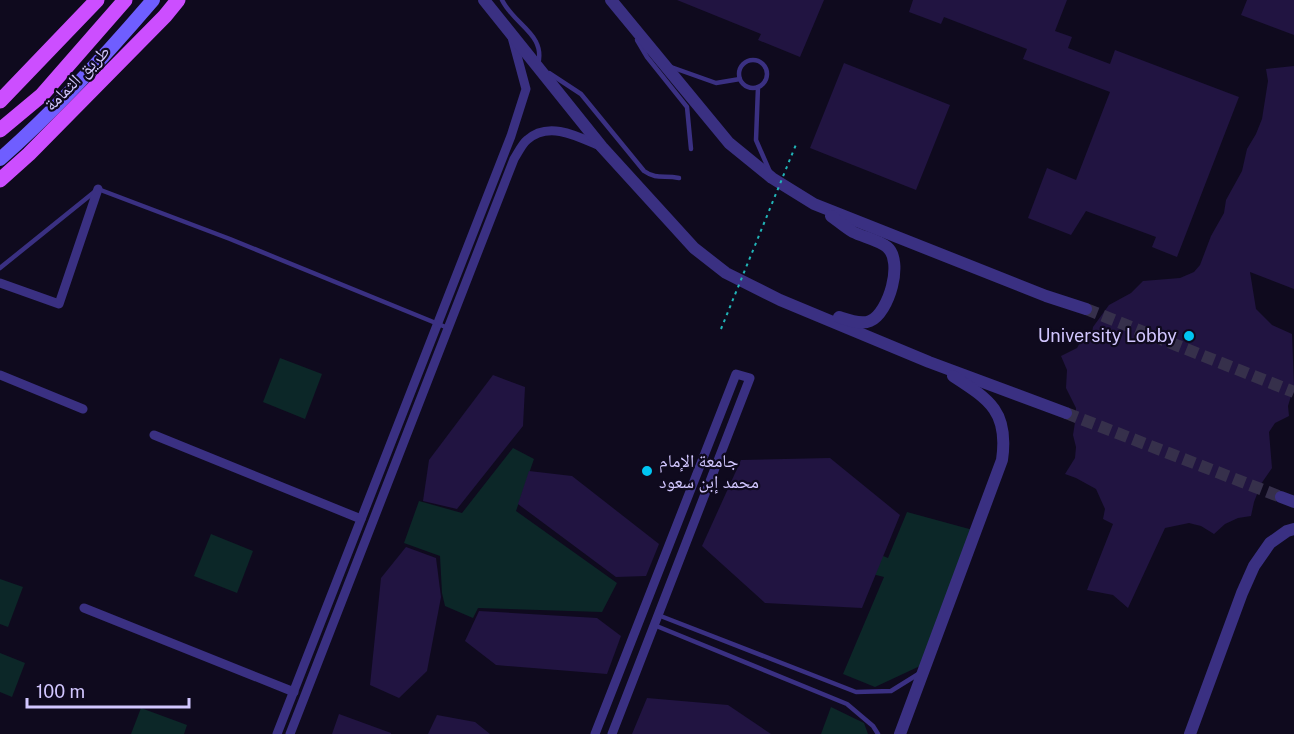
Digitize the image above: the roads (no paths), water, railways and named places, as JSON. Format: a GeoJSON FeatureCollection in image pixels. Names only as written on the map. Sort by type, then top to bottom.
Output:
{"type":"FeatureCollection","features":[{"type":"Feature","properties":{"kind":"main road"},"geometry":{"type":"LineString","coordinates":[[0,101],[97,0]]}},
{"type":"Feature","properties":{"kind":"main road","name":"طريق الثمامة"},"geometry":{"type":"LineString","coordinates":[[0,130],[42,95],[125,0]]}},
{"type":"Feature","properties":{"kind":"main road"},"geometry":{"type":"LineString","coordinates":[[0,159],[26,136],[107,52],[153,0]]}},
{"type":"Feature","properties":{"kind":"main road","name":"طريق الثمامة"},"geometry":{"type":"LineString","coordinates":[[0,180],[77,105],[178,0]]}},
{"type":"Feature","properties":{"kind":"main road"},"geometry":{"type":"LineString","coordinates":[[0,93],[54,44]]}},
{"type":"Feature","properties":{"kind":"street"},"geometry":{"type":"LineString","coordinates":[[484,0],[602,147],[694,248],[726,273],[780,300],[929,362],[1066,413]]}},
{"type":"Feature","properties":{"kind":"street"},"geometry":{"type":"LineString","coordinates":[[611,1],[729,143],[772,178],[852,231],[888,247],[894,258],[889,299],[879,315],[869,321],[854,322],[780,300]]}},
{"type":"Feature","properties":{"kind":"street"},"geometry":{"type":"LineString","coordinates":[[277,734],[511,136],[526,89],[513,37]]}},
{"type":"Feature","properties":{"kind":"street"},"geometry":{"type":"LineString","coordinates":[[290,734],[514,159],[526,140],[544,130],[566,132],[602,147]]}},
{"type":"Feature","properties":{"kind":"street"},"geometry":{"type":"LineString","coordinates":[[0,283],[59,304],[98,189]]}},
{"type":"Feature","properties":{"kind":"street"},"geometry":{"type":"LineString","coordinates":[[814,204],[1036,292],[1086,309]]}},
{"type":"Feature","properties":{"kind":"street"},"geometry":{"type":"LineString","coordinates":[[900,734],[1002,460],[1005,441],[1001,418],[984,396],[929,362]]}},
{"type":"Feature","properties":{"kind":"street"},"geometry":{"type":"LineString","coordinates":[[595,734],[736,374],[750,378],[612,734]]}},
{"type":"Feature","properties":{"kind":"street"},"geometry":{"type":"LineString","coordinates":[[0,375],[83,409]]}},
{"type":"Feature","properties":{"kind":"street"},"geometry":{"type":"LineString","coordinates":[[154,435],[362,519]]}},
{"type":"Feature","properties":{"kind":"street"},"geometry":{"type":"LineString","coordinates":[[1281,497],[1294,502]]}},
{"type":"Feature","properties":{"kind":"street"},"geometry":{"type":"LineString","coordinates":[[1190,734],[1254,566],[1270,543],[1294,529]]}},
{"type":"Feature","properties":{"kind":"street"},"geometry":{"type":"LineString","coordinates":[[84,608],[294,692]]}},
{"type":"Feature","properties":{"kind":"lane"},"geometry":{"type":"LineString","coordinates":[[502,0],[507,10],[539,43],[538,66],[581,94],[644,171],[653,177],[679,178]]}},
{"type":"Feature","properties":{"kind":"lane"},"geometry":{"type":"LineString","coordinates":[[611,1],[647,57],[687,107],[691,149]]}},
{"type":"Feature","properties":{"kind":"lane"},"geometry":{"type":"LineString","coordinates":[[753,60],[760,62],[765,68],[764,82],[758,87],[747,87],[740,79],[743,65],[753,60]]}},
{"type":"Feature","properties":{"kind":"lane"},"geometry":{"type":"LineString","coordinates":[[667,66],[716,83],[740,79]]}},
{"type":"Feature","properties":{"kind":"lane"},"geometry":{"type":"LineString","coordinates":[[758,87],[756,140],[772,178]]}},
{"type":"Feature","properties":{"kind":"lane"},"geometry":{"type":"LineString","coordinates":[[0,268],[98,189],[230,239],[448,328]]}},
{"type":"Feature","properties":{"kind":"lane"},"geometry":{"type":"LineString","coordinates":[[656,620],[856,692],[891,691],[925,670]]}},
{"type":"Feature","properties":{"kind":"lane"},"geometry":{"type":"LineString","coordinates":[[656,620],[848,704],[873,726],[878,734]]}},
{"type":"Feature","properties":{"kind":"tunnel"},"geometry":{"type":"LineString","coordinates":[[1086,309],[1294,392]]}},
{"type":"Feature","properties":{"kind":"tunnel"},"geometry":{"type":"LineString","coordinates":[[1066,413],[1281,497]]}},
{"type":"Feature","properties":{"kind":"place","name":"University Lobby"},"geometry":{"type":"Point","coordinates":[1189,336]}},
{"type":"Feature","properties":{"kind":"place","name":"جامعة الإمام محمد إبن سعود"},"geometry":{"type":"Point","coordinates":[647,471]}}]}
